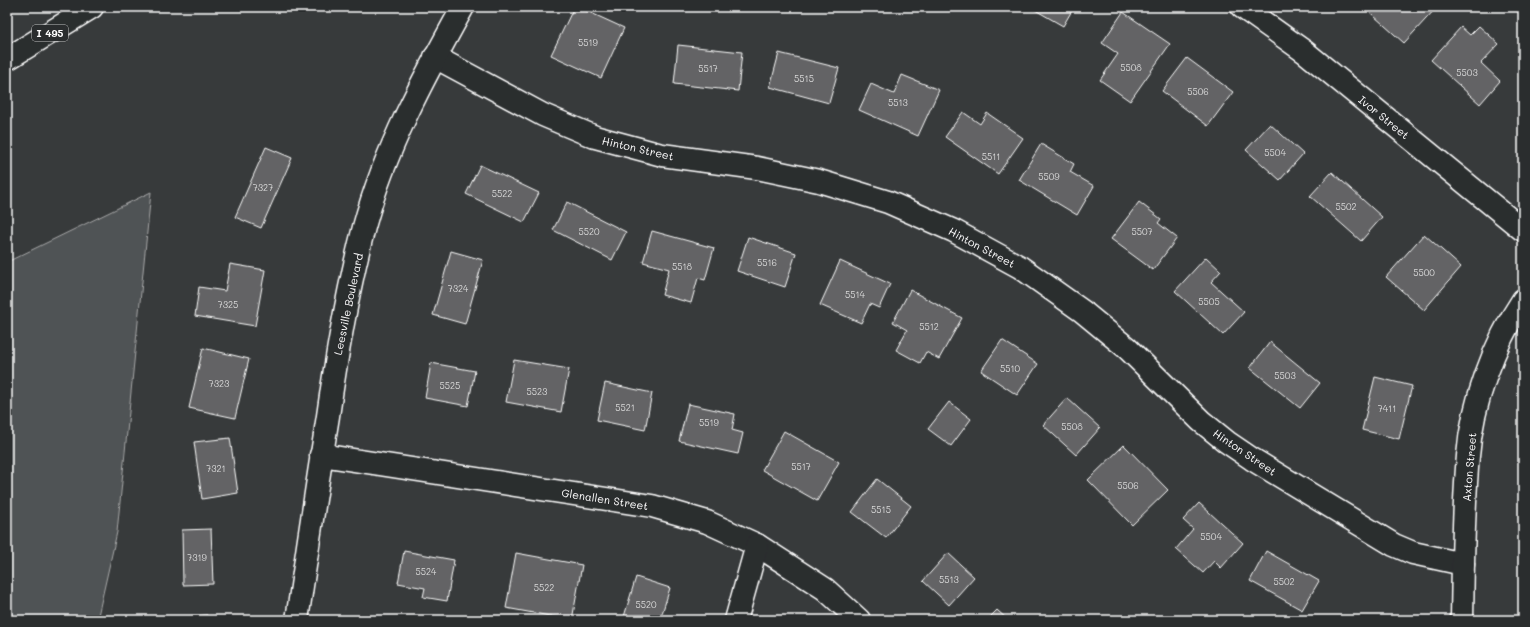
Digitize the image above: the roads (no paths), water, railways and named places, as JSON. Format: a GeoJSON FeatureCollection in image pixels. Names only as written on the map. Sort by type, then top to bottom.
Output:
{"type":"FeatureCollection","features":[{"type":"Feature","properties":{"kind":"main road","name":"I 495"},"geometry":{"type":"LineString","coordinates":[[7,60],[92,7]]}},
{"type":"Feature","properties":{"kind":"main road","name":"Leesville Boulevard"},"geometry":{"type":"LineString","coordinates":[[297,620],[343,316],[365,226],[382,174],[401,126],[435,57],[463,7]]}},
{"type":"Feature","properties":{"kind":"main road","name":"Ivor Street"},"geometry":{"type":"LineString","coordinates":[[1242,7],[1305,52],[1523,230]]}},
{"type":"Feature","properties":{"kind":"main road","name":"Hinton Street"},"geometry":{"type":"LineString","coordinates":[[435,57],[543,115],[595,137],[662,155],[757,168],[819,181],[888,202],[954,231],[1020,267],[1082,311],[1127,348],[1201,421],[1227,442],[1252,459],[1394,545],[1413,553],[1463,564]]}},
{"type":"Feature","properties":{"kind":"main road","name":"Axton Street"},"geometry":{"type":"LineString","coordinates":[[1462,620],[1468,455],[1474,418],[1484,382],[1492,361],[1507,326],[1523,300]]}},
{"type":"Feature","properties":{"kind":"main road","name":"Glenallen Street"},"geometry":{"type":"LineString","coordinates":[[322,455],[652,506],[707,522],[757,545],[825,589],[859,620]]}},
{"type":"Feature","properties":{"kind":"main road"},"geometry":{"type":"LineString","coordinates":[[736,620],[757,545]]}}]}
